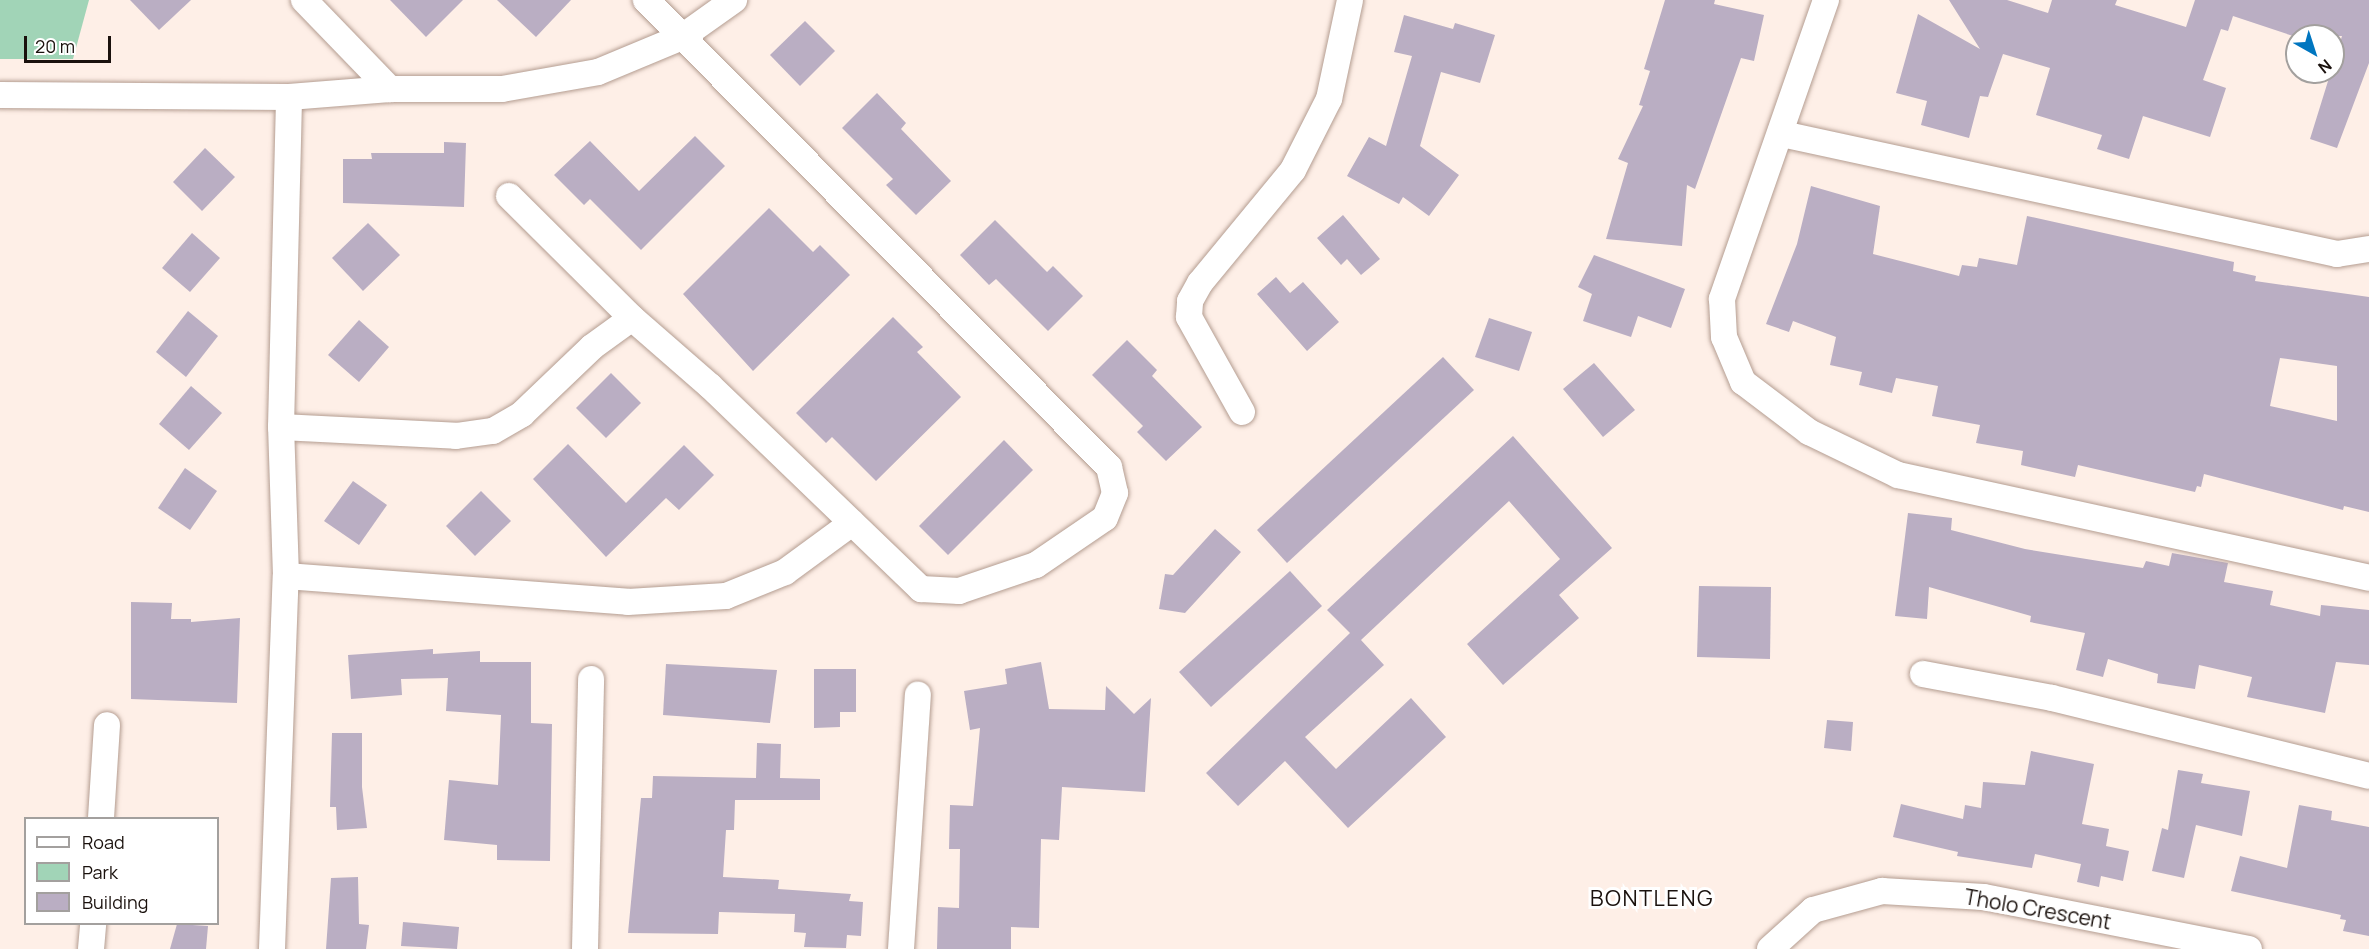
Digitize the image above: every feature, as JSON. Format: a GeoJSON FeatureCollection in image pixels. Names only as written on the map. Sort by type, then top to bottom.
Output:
{"type":"FeatureCollection","features":[{"type":"Feature","properties":{"kind":"street"},"geometry":{"type":"LineString","coordinates":[[304,0],[390,89]]}},
{"type":"Feature","properties":{"kind":"street"},"geometry":{"type":"LineString","coordinates":[[508,196],[632,318],[711,386],[921,589],[959,591],[1036,565],[1105,518],[1115,493],[1109,467],[646,0]]}},
{"type":"Feature","properties":{"kind":"street"},"geometry":{"type":"LineString","coordinates":[[0,95],[289,98],[390,89],[502,89],[587,74],[682,37],[735,0]]}},
{"type":"Feature","properties":{"kind":"street"},"geometry":{"type":"LineString","coordinates":[[1242,412],[1189,316],[1190,301],[1200,283],[1293,170],[1329,99],[1350,0]]}},
{"type":"Feature","properties":{"kind":"street"},"geometry":{"type":"LineString","coordinates":[[1826,0],[1782,134],[1722,299],[1724,328],[1743,382],[1799,425],[1898,475],[2369,578]]}},
{"type":"Feature","properties":{"kind":"street"},"geometry":{"type":"LineString","coordinates":[[272,949],[286,576],[281,427],[289,98]]}},
{"type":"Feature","properties":{"kind":"street"},"geometry":{"type":"LineString","coordinates":[[1782,134],[2337,254],[2369,249]]}},
{"type":"Feature","properties":{"kind":"street"},"geometry":{"type":"LineString","coordinates":[[281,427],[456,435],[493,431],[522,414],[592,347],[632,318]]}},
{"type":"Feature","properties":{"kind":"street"},"geometry":{"type":"LineString","coordinates":[[286,576],[628,602],[726,596],[785,572],[852,523]]}},
{"type":"Feature","properties":{"kind":"street"},"geometry":{"type":"LineString","coordinates":[[1923,674],[2052,698],[2256,751],[2369,776]]}},
{"type":"Feature","properties":{"kind":"street"},"geometry":{"type":"LineString","coordinates":[[585,949],[591,678]]}},
{"type":"Feature","properties":{"kind":"street"},"geometry":{"type":"LineString","coordinates":[[901,949],[918,695]]}},
{"type":"Feature","properties":{"kind":"street"},"geometry":{"type":"LineString","coordinates":[[100,817],[107,725]]}},
{"type":"Feature","properties":{"kind":"street","name":"Tholo Crescent"},"geometry":{"type":"LineString","coordinates":[[1770,949],[1813,910],[1882,891],[1984,897],[2249,949]]}},
{"type":"Feature","properties":{"kind":"street"},"geometry":{"type":"LineString","coordinates":[[91,949],[93,925]]}},
{"type":"Feature","properties":{"kind":"green space"},"geometry":{"type":"Polygon","coordinates":[[[0,0],[89,0],[73,59],[0,59],[0,0]]]}},
{"type":"Feature","properties":{"kind":"building"},"geometry":{"type":"Polygon","coordinates":[[[130,0],[191,0],[159,30],[130,0]]]}},
{"type":"Feature","properties":{"kind":"building"},"geometry":{"type":"Polygon","coordinates":[[[390,0],[463,0],[426,37],[390,0]]]}},
{"type":"Feature","properties":{"kind":"building"},"geometry":{"type":"Polygon","coordinates":[[[497,0],[571,0],[536,37],[497,0]]]}},
{"type":"Feature","properties":{"kind":"building"},"geometry":{"type":"Polygon","coordinates":[[[1665,0],[1715,0],[1714,4],[1764,15],[1754,61],[1741,58],[1695,189],[1687,185],[1682,246],[1606,239],[1628,163],[1618,159],[1643,106],[1639,105],[1650,71],[1644,69],[1665,0]]]}},
{"type":"Feature","properties":{"kind":"building"},"geometry":{"type":"Polygon","coordinates":[[[1949,0],[2007,0],[2048,13],[2052,0],[2117,0],[2115,5],[2186,27],[2195,0],[2369,0],[2369,63],[2337,148],[2310,139],[2327,84],[2345,84],[2345,24],[2285,24],[2285,33],[2233,16],[2228,31],[2221,29],[2203,80],[2226,88],[2210,137],[2143,116],[2129,159],[2097,149],[2102,135],[2036,115],[2050,68],[2003,54],[1988,97],[1980,96],[1969,138],[1921,125],[1927,101],[1896,93],[1918,14],[1980,49],[1949,0]]]}},
{"type":"Feature","properties":{"kind":"building"},"geometry":{"type":"Polygon","coordinates":[[[1404,15],[1453,29],[1455,23],[1495,35],[1480,83],[1441,72],[1420,146],[1459,175],[1429,216],[1403,197],[1399,204],[1347,176],[1369,137],[1386,146],[1412,56],[1394,52],[1404,15]]]}},
{"type":"Feature","properties":{"kind":"building"},"geometry":{"type":"Polygon","coordinates":[[[805,21],[835,51],[800,86],[770,55],[805,21]]]}},
{"type":"Feature","properties":{"kind":"building"},"geometry":{"type":"Polygon","coordinates":[[[877,93],[906,123],[901,129],[951,181],[916,215],[886,185],[893,179],[842,128],[877,93]]]}},
{"type":"Feature","properties":{"kind":"building"},"geometry":{"type":"Polygon","coordinates":[[[695,136],[725,166],[641,250],[590,199],[584,205],[554,175],[590,141],[639,191],[695,136]]]}},
{"type":"Feature","properties":{"kind":"building"},"geometry":{"type":"Polygon","coordinates":[[[444,142],[466,143],[464,207],[343,203],[343,159],[372,159],[371,153],[444,153],[444,142]]]}},
{"type":"Feature","properties":{"kind":"building"},"geometry":{"type":"Polygon","coordinates":[[[205,148],[235,177],[202,211],[173,182],[205,148]]]}},
{"type":"Feature","properties":{"kind":"building"},"geometry":{"type":"Polygon","coordinates":[[[1811,186],[1880,206],[1873,254],[1959,276],[1962,265],[1977,267],[1979,258],[2017,265],[2027,216],[2234,262],[2233,271],[2256,276],[2255,281],[2369,297],[2369,512],[2344,506],[2343,510],[2204,474],[2201,487],[2197,486],[2195,492],[2078,465],[2075,477],[2021,465],[2023,451],[1976,443],[1980,425],[1932,416],[1938,386],[1896,378],[1892,393],[1859,385],[1862,372],[1830,365],[1836,337],[1793,321],[1789,332],[1766,324],[1797,244],[1811,186]],[[2280,358],[2270,406],[2337,421],[2337,366],[2280,358]]]}},
{"type":"Feature","properties":{"kind":"building"},"geometry":{"type":"Polygon","coordinates":[[[769,208],[813,252],[820,245],[850,275],[753,371],[683,294],[769,208]]]}},
{"type":"Feature","properties":{"kind":"building"},"geometry":{"type":"Polygon","coordinates":[[[1343,215],[1380,259],[1361,275],[1347,259],[1341,265],[1317,238],[1343,215]]]}},
{"type":"Feature","properties":{"kind":"building"},"geometry":{"type":"Polygon","coordinates":[[[995,220],[1047,272],[1053,266],[1083,296],[1048,331],[996,279],[989,285],[960,255],[995,220]]]}},
{"type":"Feature","properties":{"kind":"building"},"geometry":{"type":"Polygon","coordinates":[[[368,223],[400,255],[363,291],[332,258],[368,223]]]}},
{"type":"Feature","properties":{"kind":"building"},"geometry":{"type":"Polygon","coordinates":[[[192,233],[220,258],[190,292],[162,268],[192,233]]]}},
{"type":"Feature","properties":{"kind":"building"},"geometry":{"type":"Polygon","coordinates":[[[1594,255],[1685,289],[1671,328],[1638,316],[1631,337],[1583,321],[1592,294],[1578,287],[1594,255]]]}},
{"type":"Feature","properties":{"kind":"building"},"geometry":{"type":"Polygon","coordinates":[[[1276,277],[1290,293],[1303,282],[1339,322],[1307,351],[1257,294],[1276,277]]]}},
{"type":"Feature","properties":{"kind":"building"},"geometry":{"type":"Polygon","coordinates":[[[188,311],[218,336],[186,377],[156,352],[188,311]]]}},
{"type":"Feature","properties":{"kind":"building"},"geometry":{"type":"Polygon","coordinates":[[[893,317],[923,347],[917,352],[961,397],[876,481],[832,437],[826,443],[796,413],[893,317]]]}},
{"type":"Feature","properties":{"kind":"building"},"geometry":{"type":"Polygon","coordinates":[[[1489,318],[1532,332],[1519,371],[1475,357],[1489,318]]]}},
{"type":"Feature","properties":{"kind":"building"},"geometry":{"type":"Polygon","coordinates":[[[359,320],[389,347],[359,382],[328,355],[359,320]]]}},
{"type":"Feature","properties":{"kind":"building"},"geometry":{"type":"Polygon","coordinates":[[[1127,340],[1157,370],[1152,376],[1202,427],[1166,461],[1137,432],[1143,426],[1092,375],[1127,340]]]}},
{"type":"Feature","properties":{"kind":"building"},"geometry":{"type":"Polygon","coordinates":[[[1443,357],[1474,390],[1287,563],[1257,530],[1443,357]]]}},
{"type":"Feature","properties":{"kind":"building"},"geometry":{"type":"Polygon","coordinates":[[[1594,363],[1635,410],[1603,437],[1563,389],[1594,363]]]}},
{"type":"Feature","properties":{"kind":"building"},"geometry":{"type":"Polygon","coordinates":[[[611,373],[641,403],[606,438],[576,408],[611,373]]]}},
{"type":"Feature","properties":{"kind":"building"},"geometry":{"type":"Polygon","coordinates":[[[191,386],[222,413],[189,450],[159,424],[191,386]]]}},
{"type":"Feature","properties":{"kind":"building"},"geometry":{"type":"Polygon","coordinates":[[[1513,436],[1612,548],[1559,595],[1579,618],[1503,685],[1467,644],[1560,559],[1509,501],[1361,640],[1384,665],[1305,737],[1336,769],[1411,698],[1446,737],[1348,828],[1285,761],[1238,806],[1206,773],[1350,633],[1327,610],[1513,436]]]}},
{"type":"Feature","properties":{"kind":"building"},"geometry":{"type":"Polygon","coordinates":[[[1004,440],[1033,470],[948,555],[919,526],[1004,440]]]}},
{"type":"Feature","properties":{"kind":"building"},"geometry":{"type":"Polygon","coordinates":[[[568,444],[626,503],[684,445],[714,475],[679,510],[666,498],[606,557],[533,479],[568,444]]]}},
{"type":"Feature","properties":{"kind":"building"},"geometry":{"type":"Polygon","coordinates":[[[185,468],[217,491],[190,530],[158,508],[185,468]]]}},
{"type":"Feature","properties":{"kind":"building"},"geometry":{"type":"Polygon","coordinates":[[[353,481],[387,505],[359,545],[324,521],[353,481]]]}},
{"type":"Feature","properties":{"kind":"building"},"geometry":{"type":"Polygon","coordinates":[[[481,491],[511,521],[475,556],[446,526],[481,491]]]}},
{"type":"Feature","properties":{"kind":"building"},"geometry":{"type":"Polygon","coordinates":[[[1908,513],[1952,518],[1951,530],[2025,549],[2143,568],[2146,561],[2169,566],[2172,553],[2228,563],[2224,582],[2273,591],[2270,605],[2320,616],[2321,605],[2369,610],[2369,665],[2336,662],[2325,713],[2247,697],[2252,677],[2199,665],[2195,689],[2157,683],[2158,674],[2108,659],[2103,677],[2076,670],[2085,633],[2030,622],[2031,616],[1929,587],[1927,619],[1895,616],[1908,513]]]}},
{"type":"Feature","properties":{"kind":"building"},"geometry":{"type":"Polygon","coordinates":[[[1215,529],[1241,552],[1185,613],[1159,609],[1165,574],[1173,575],[1215,529]]]}},
{"type":"Feature","properties":{"kind":"building"},"geometry":{"type":"Polygon","coordinates":[[[1290,571],[1322,606],[1211,707],[1179,672],[1290,571]]]}},
{"type":"Feature","properties":{"kind":"building"},"geometry":{"type":"Polygon","coordinates":[[[1699,586],[1771,587],[1770,659],[1697,657],[1699,586]]]}},
{"type":"Feature","properties":{"kind":"building"},"geometry":{"type":"Polygon","coordinates":[[[131,602],[172,603],[171,619],[191,619],[191,622],[240,618],[237,703],[131,699],[131,602]]]}},
{"type":"Feature","properties":{"kind":"building"},"geometry":{"type":"Polygon","coordinates":[[[433,649],[433,654],[480,651],[480,662],[531,662],[531,723],[552,724],[550,861],[497,860],[497,845],[444,840],[449,780],[498,785],[501,715],[446,711],[448,678],[401,679],[402,695],[351,699],[348,655],[433,649]]]}},
{"type":"Feature","properties":{"kind":"building"},"geometry":{"type":"Polygon","coordinates":[[[1041,662],[1049,709],[1105,710],[1106,686],[1134,714],[1151,698],[1145,792],[1062,787],[1059,840],[1041,839],[1039,928],[1011,927],[1011,949],[937,949],[938,907],[959,908],[960,849],[949,849],[950,805],[973,806],[980,728],[970,730],[964,691],[1007,684],[1005,669],[1041,662]]]}},
{"type":"Feature","properties":{"kind":"building"},"geometry":{"type":"Polygon","coordinates":[[[666,664],[777,670],[770,723],[663,715],[666,664]]]}},
{"type":"Feature","properties":{"kind":"building"},"geometry":{"type":"Polygon","coordinates":[[[814,669],[856,669],[856,712],[840,712],[840,727],[814,728],[814,669]]]}},
{"type":"Feature","properties":{"kind":"building"},"geometry":{"type":"Polygon","coordinates":[[[1827,720],[1853,722],[1851,751],[1824,748],[1827,720]]]}},
{"type":"Feature","properties":{"kind":"building"},"geometry":{"type":"Polygon","coordinates":[[[332,733],[362,733],[362,787],[367,828],[337,830],[336,807],[330,807],[332,733]]]}},
{"type":"Feature","properties":{"kind":"building"},"geometry":{"type":"Polygon","coordinates":[[[757,743],[781,744],[780,778],[820,779],[820,800],[735,800],[734,830],[726,830],[723,877],[779,880],[778,889],[851,894],[849,901],[863,902],[861,936],[847,935],[846,948],[804,947],[806,933],[794,932],[795,914],[719,912],[718,934],[628,933],[641,798],[652,798],[653,776],[756,778],[757,743]]]}},
{"type":"Feature","properties":{"kind":"building"},"geometry":{"type":"Polygon","coordinates":[[[2031,751],[2094,764],[2082,824],[2109,829],[2106,846],[2129,851],[2123,881],[2101,876],[2099,887],[2077,882],[2081,864],[2035,854],[2032,868],[1957,856],[1958,852],[1893,837],[1901,804],[1963,819],[1965,805],[1981,808],[1983,782],[2025,785],[2031,751]]]}},
{"type":"Feature","properties":{"kind":"building"},"geometry":{"type":"Polygon","coordinates":[[[2178,770],[2203,774],[2201,783],[2250,791],[2242,836],[2196,825],[2184,878],[2152,871],[2162,828],[2168,830],[2178,770]]]}},
{"type":"Feature","properties":{"kind":"building"},"geometry":{"type":"Polygon","coordinates":[[[2299,805],[2332,811],[2331,820],[2369,827],[2369,936],[2343,931],[2346,920],[2340,919],[2341,915],[2231,891],[2240,856],[2287,868],[2299,805]]]}},
{"type":"Feature","properties":{"kind":"building"},"geometry":{"type":"Polygon","coordinates":[[[358,877],[359,924],[369,925],[366,949],[326,949],[331,878],[358,877]]]}},
{"type":"Feature","properties":{"kind":"building"},"geometry":{"type":"Polygon","coordinates":[[[403,922],[459,927],[457,949],[401,946],[403,922]]]}},
{"type":"Feature","properties":{"kind":"building"},"geometry":{"type":"Polygon","coordinates":[[[177,925],[208,926],[206,949],[170,949],[177,925]]]}},
{"type":"Feature","properties":{"kind":"district","name":"BONTLENG"},"geometry":{"type":"Point","coordinates":[1652,899]}}]}
